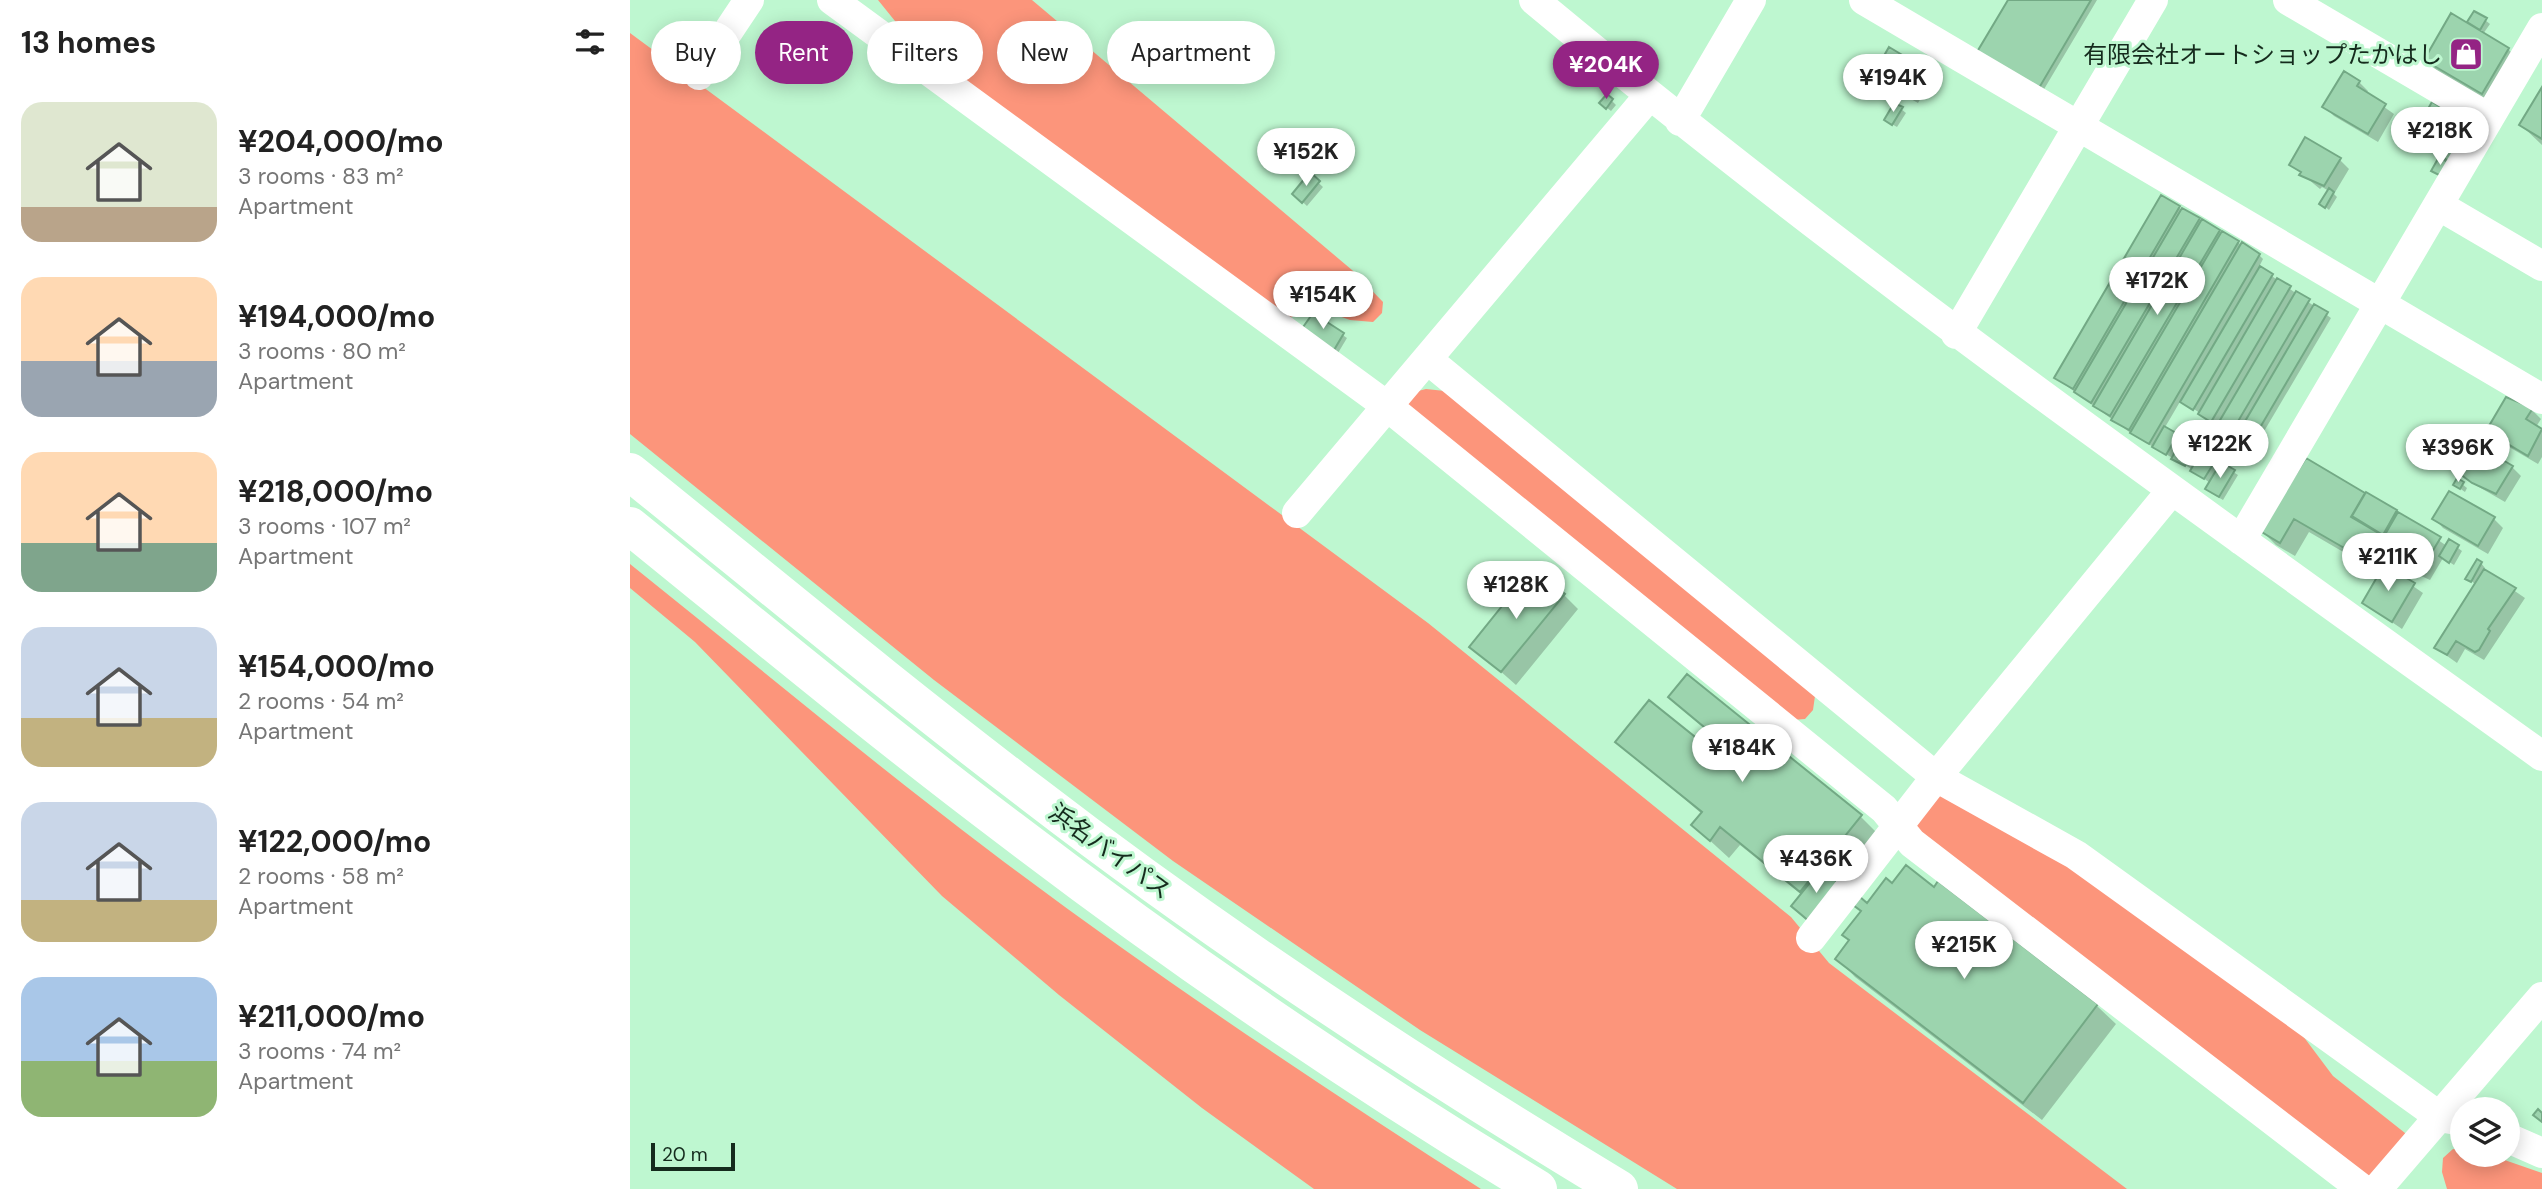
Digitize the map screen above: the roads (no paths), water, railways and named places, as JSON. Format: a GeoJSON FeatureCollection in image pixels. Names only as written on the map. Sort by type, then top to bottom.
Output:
{"type":"FeatureCollection","features":[{"type":"Feature","properties":{"kind":"highway","name":"浜名バイパス"},"geometry":{"type":"LineString","coordinates":[[630,472],[916,703],[1156,885],[1404,1055],[1619,1189]]}},
{"type":"Feature","properties":{"kind":"highway","name":"浜名バイパス"},"geometry":{"type":"LineString","coordinates":[[630,526],[890,736],[1131,919],[1381,1090],[1538,1189]]}},
{"type":"Feature","properties":{"kind":"street"},"geometry":{"type":"LineString","coordinates":[[735,21],[749,0]]}},
{"type":"Feature","properties":{"kind":"street"},"geometry":{"type":"LineString","coordinates":[[832,0],[1387,406],[1884,809],[1912,843],[2379,1187],[2450,1120]]}},
{"type":"Feature","properties":{"kind":"street"},"geometry":{"type":"LineString","coordinates":[[1534,0],[1648,96],[1956,334],[2542,756]]}},
{"type":"Feature","properties":{"kind":"street"},"geometry":{"type":"LineString","coordinates":[[1680,121],[1751,0]]}},
{"type":"Feature","properties":{"kind":"street"},"geometry":{"type":"LineString","coordinates":[[1864,0],[2542,399]]}},
{"type":"Feature","properties":{"kind":"street"},"geometry":{"type":"LineString","coordinates":[[1956,334],[2152,0]]}},
{"type":"Feature","properties":{"kind":"street"},"geometry":{"type":"LineString","coordinates":[[2288,0],[2489,118]]}},
{"type":"Feature","properties":{"kind":"street"},"geometry":{"type":"LineString","coordinates":[[2241,540],[2542,28]]}},
{"type":"Feature","properties":{"kind":"street"},"geometry":{"type":"LineString","coordinates":[[1297,513],[1648,96]]}},
{"type":"Feature","properties":{"kind":"street"},"geometry":{"type":"LineString","coordinates":[[2438,205],[2542,266]]}},
{"type":"Feature","properties":{"kind":"street"},"geometry":{"type":"LineString","coordinates":[[1427,359],[1936,777],[2030,827],[2098,870],[2450,1118]]}},
{"type":"Feature","properties":{"kind":"street"},"geometry":{"type":"LineString","coordinates":[[1811,938],[1936,777],[2172,490]]}},
{"type":"Feature","properties":{"kind":"street"},"geometry":{"type":"LineString","coordinates":[[2467,1097],[2542,997]]}},
{"type":"Feature","properties":{"kind":"street"},"geometry":{"type":"LineString","coordinates":[[2520,1143],[2542,1153]]}},
{"type":"Feature","properties":{"kind":"place","name":"有限会社オートショップたかはし"},"geometry":{"type":"Point","coordinates":[2466,54]}}]}
